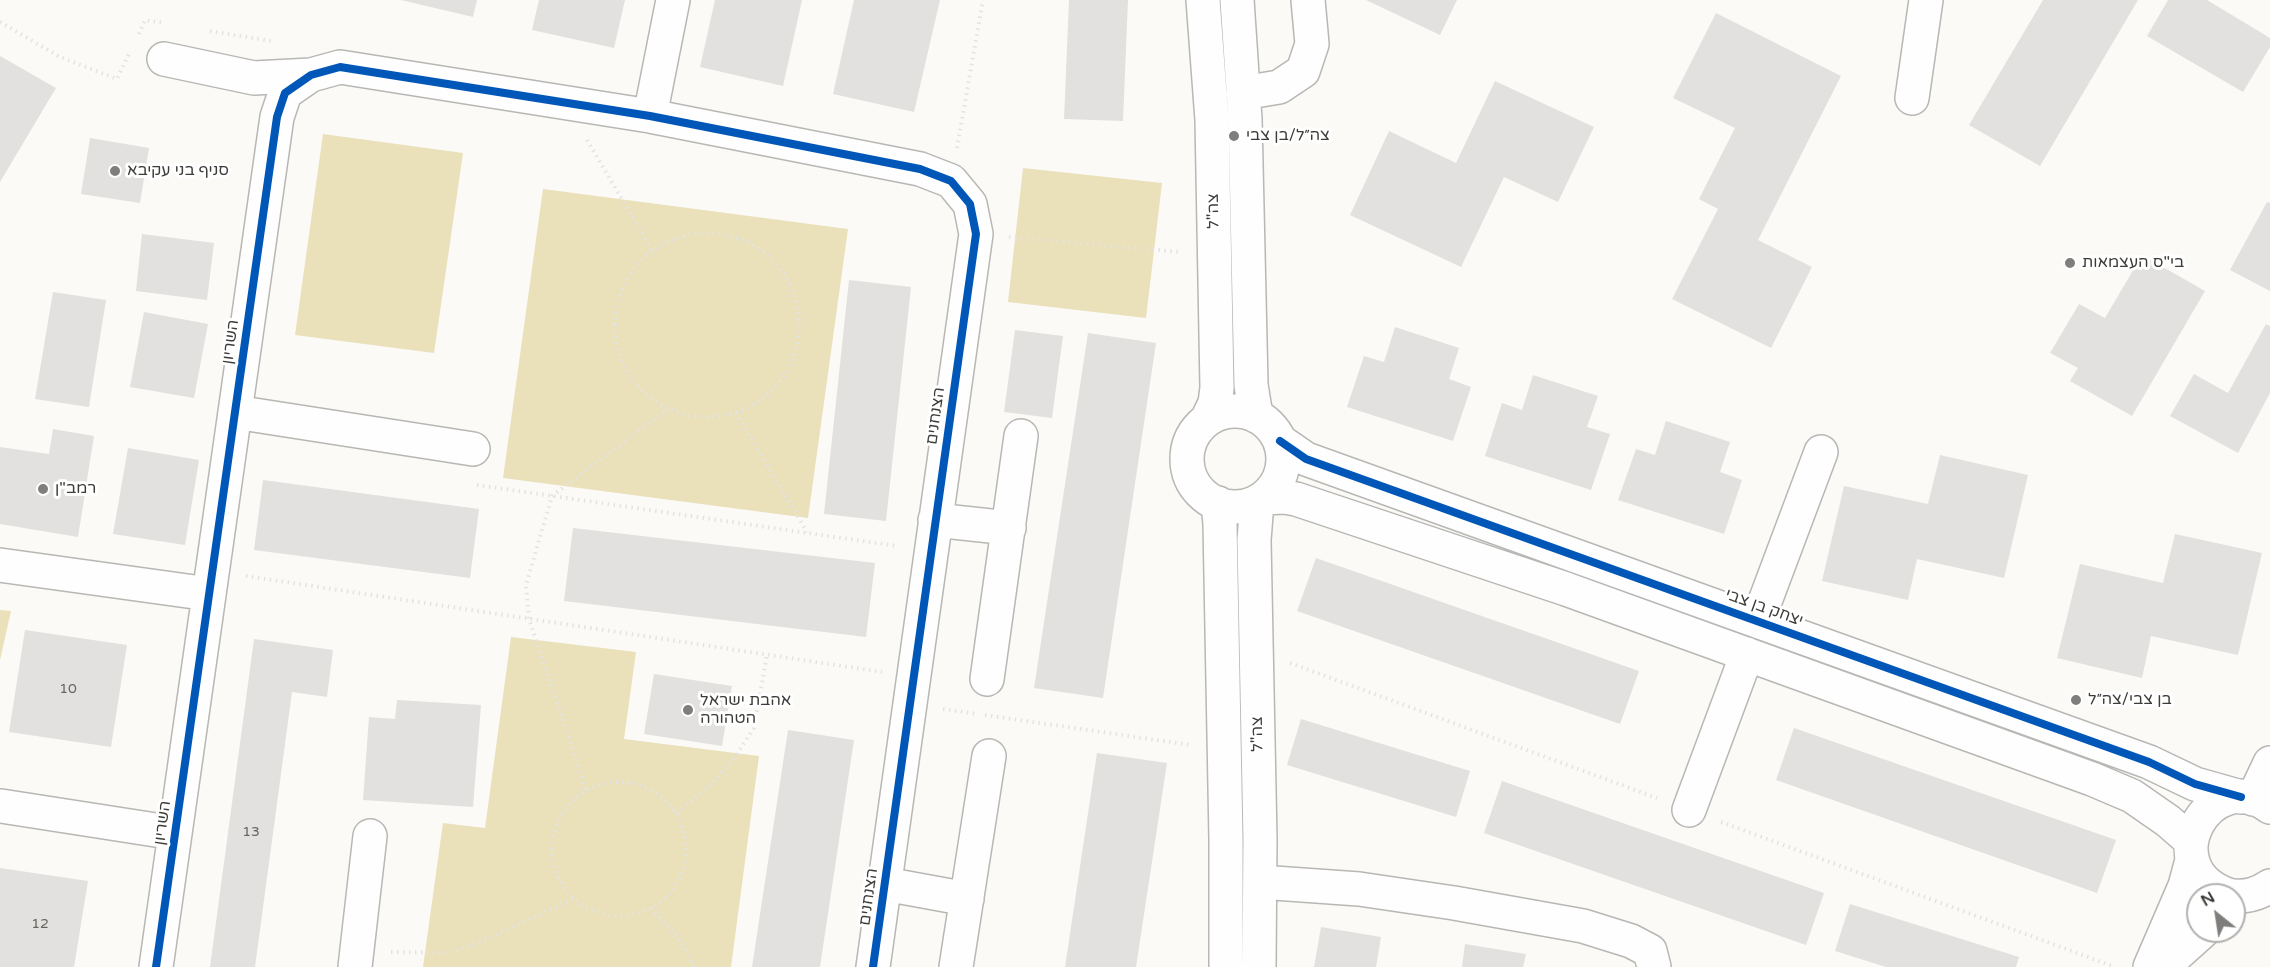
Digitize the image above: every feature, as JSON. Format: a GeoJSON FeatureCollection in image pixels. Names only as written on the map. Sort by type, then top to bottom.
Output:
{"type":"FeatureCollection","features":[{"type":"Feature","properties":{"kind":"street"},"geometry":{"type":"LineString","coordinates":[[650,116],[673,0]]}},
{"type":"Feature","properties":{"kind":"street","name":"צה\"ל"},"geometry":{"type":"LineString","coordinates":[[1203,0],[1212,120],[1217,388],[1215,403],[1208,420]]}},
{"type":"Feature","properties":{"kind":"street","name":"צה\"ל"},"geometry":{"type":"LineString","coordinates":[[1237,0],[1243,93],[1251,385],[1256,416]]}},
{"type":"Feature","properties":{"kind":"street"},"geometry":{"type":"LineString","coordinates":[[1243,93],[1279,87],[1303,70],[1312,44],[1308,0]]}},
{"type":"Feature","properties":{"kind":"street"},"geometry":{"type":"LineString","coordinates":[[1911,98],[1926,0]]}},
{"type":"Feature","properties":{"kind":"street"},"geometry":{"type":"LineString","coordinates":[[164,59],[254,78],[311,75]]}},
{"type":"Feature","properties":{"kind":"street","name":"השריון"},"geometry":{"type":"LineString","coordinates":[[156,967],[277,117],[285,93],[311,75],[340,67],[650,116]]}},
{"type":"Feature","properties":{"kind":"street","name":"הצנחנים"},"geometry":{"type":"LineString","coordinates":[[650,116],[920,169],[951,182],[970,204],[976,234],[873,967]]}},
{"type":"Feature","properties":{"kind":"street"},"geometry":{"type":"LineString","coordinates":[[1260,500],[1275,486],[1281,472],[1283,456],[1280,441],[1274,430],[1256,416],[1244,412],[1231,411],[1208,420],[1197,430],[1190,443],[1188,458],[1195,485],[1206,496],[1218,503],[1231,506],[1284,496],[1296,499],[1566,589],[2132,796],[2168,820],[2192,851],[2198,873],[2205,883]]}},
{"type":"Feature","properties":{"kind":"street"},"geometry":{"type":"LineString","coordinates":[[235,412],[473,449]]}},
{"type":"Feature","properties":{"kind":"street"},"geometry":{"type":"LineString","coordinates":[[987,679],[1021,436]]}},
{"type":"Feature","properties":{"kind":"street","name":"יצחק בן צבי"},"geometry":{"type":"LineString","coordinates":[[1280,441],[1306,459],[2149,762],[2195,784],[2254,801]]}},
{"type":"Feature","properties":{"kind":"street"},"geometry":{"type":"LineString","coordinates":[[1758,620],[1821,452]]}},
{"type":"Feature","properties":{"kind":"street","name":"צה\"ל"},"geometry":{"type":"LineString","coordinates":[[1259,967],[1260,882],[1254,540],[1260,500]]}},
{"type":"Feature","properties":{"kind":"street","name":"צה\"ל"},"geometry":{"type":"LineString","coordinates":[[1218,503],[1225,750],[1226,967]]}},
{"type":"Feature","properties":{"kind":"street"},"geometry":{"type":"LineString","coordinates":[[933,535],[1009,528]]}},
{"type":"Feature","properties":{"kind":"street"},"geometry":{"type":"LineString","coordinates":[[0,565],[211,583]]}},
{"type":"Feature","properties":{"kind":"street"},"geometry":{"type":"LineString","coordinates":[[1689,810],[1747,654]]}},
{"type":"Feature","properties":{"kind":"street"},"geometry":{"type":"LineString","coordinates":[[956,967],[989,756]]}},
{"type":"Feature","properties":{"kind":"street"},"geometry":{"type":"LineString","coordinates":[[2150,967],[2184,886],[2195,827],[2203,815],[2220,802],[2254,801],[2270,763]]}},
{"type":"Feature","properties":{"kind":"street"},"geometry":{"type":"LineString","coordinates":[[1,806],[175,833]]}},
{"type":"Feature","properties":{"kind":"street"},"geometry":{"type":"LineString","coordinates":[[356,959],[370,836]]}},
{"type":"Feature","properties":{"kind":"street"},"geometry":{"type":"LineString","coordinates":[[1260,882],[1359,889],[1583,926],[1631,941],[1650,951],[1654,967]]}},
{"type":"Feature","properties":{"kind":"street"},"geometry":{"type":"LineString","coordinates":[[885,884],[967,899]]}},
{"type":"Feature","properties":{"kind":"street"},"geometry":{"type":"LineString","coordinates":[[2163,967],[2190,943]]}},
{"type":"Feature","properties":{"kind":"path"},"geometry":{"type":"LineString","coordinates":[[951,182],[983,0]]}},
{"type":"Feature","properties":{"kind":"path"},"geometry":{"type":"LineString","coordinates":[[565,103],[652,250]]}},
{"type":"Feature","properties":{"kind":"path"},"geometry":{"type":"LineString","coordinates":[[727,234],[757,246],[781,268],[796,296],[800,327],[786,374],[764,398],[736,413],[700,417],[668,409],[642,391],[623,364],[615,335],[617,303],[630,274],[652,250],[681,236],[727,234]]}},
{"type":"Feature","properties":{"kind":"path"},"geometry":{"type":"LineString","coordinates":[[976,234],[1215,255]]}},
{"type":"Feature","properties":{"kind":"path"},"geometry":{"type":"LineString","coordinates":[[586,789],[528,619],[526,585],[552,496],[668,409]]}},
{"type":"Feature","properties":{"kind":"path"},"geometry":{"type":"LineString","coordinates":[[736,413],[807,533]]}},
{"type":"Feature","properties":{"kind":"path"},"geometry":{"type":"LineString","coordinates":[[472,484],[807,533],[933,535]]}},
{"type":"Feature","properties":{"kind":"path"},"geometry":{"type":"LineString","coordinates":[[211,583],[528,619],[767,655],[912,691],[1225,750]]}},
{"type":"Feature","properties":{"kind":"path"},"geometry":{"type":"LineString","coordinates":[[677,813],[713,782],[735,757],[754,728],[767,655]]}},
{"type":"Feature","properties":{"kind":"path"},"geometry":{"type":"LineString","coordinates":[[618,781],[641,784],[662,796],[677,813],[686,835],[687,850],[682,873],[670,893],[651,908],[639,913],[616,916],[593,912],[573,899],[559,880],[551,848],[556,825],[567,805],[586,789],[618,781]]}},
{"type":"Feature","properties":{"kind":"path"},"geometry":{"type":"LineString","coordinates":[[356,959],[448,953],[473,945],[573,899]]}},
{"type":"Feature","properties":{"kind":"path"},"geometry":{"type":"LineString","coordinates":[[651,908],[684,945],[694,967]]}},
{"type":"Feature","properties":{"kind":"shaded area"},"geometry":{"type":"Polygon","coordinates":[[[323,134],[463,153],[434,353],[295,335],[323,134]]]}},
{"type":"Feature","properties":{"kind":"shaded area"},"geometry":{"type":"Polygon","coordinates":[[[1023,168],[1162,183],[1146,318],[1008,302],[1023,168]]]}},
{"type":"Feature","properties":{"kind":"shaded area"},"geometry":{"type":"Polygon","coordinates":[[[543,189],[848,229],[808,518],[503,478],[543,189]]]}},
{"type":"Feature","properties":{"kind":"shaded area"},"geometry":{"type":"Polygon","coordinates":[[[0,610],[11,611],[0,660],[0,610]]]}},
{"type":"Feature","properties":{"kind":"shaded area"},"geometry":{"type":"Polygon","coordinates":[[[511,637],[636,652],[624,739],[759,756],[731,967],[423,967],[443,823],[485,828],[511,637]]]}},
{"type":"Feature","properties":{"kind":"building"},"geometry":{"type":"Polygon","coordinates":[[[401,0],[477,0],[473,17],[401,0]]]}},
{"type":"Feature","properties":{"kind":"building"},"geometry":{"type":"Polygon","coordinates":[[[539,0],[625,0],[614,48],[532,30],[539,0]]]}},
{"type":"Feature","properties":{"kind":"building"},"geometry":{"type":"Polygon","coordinates":[[[715,0],[802,0],[783,86],[700,67],[715,0]]]}},
{"type":"Feature","properties":{"kind":"building"},"geometry":{"type":"Polygon","coordinates":[[[854,0],[940,0],[914,112],[833,94],[854,0]]]}},
{"type":"Feature","properties":{"kind":"building"},"geometry":{"type":"Polygon","coordinates":[[[1069,0],[1128,0],[1123,121],[1064,119],[1069,0]]]}},
{"type":"Feature","properties":{"kind":"building"},"geometry":{"type":"Polygon","coordinates":[[[1366,0],[1457,0],[1440,35],[1366,0]]]}},
{"type":"Feature","properties":{"kind":"building"},"geometry":{"type":"Polygon","coordinates":[[[2043,0],[2138,0],[2040,166],[1969,125],[2043,0]]]}},
{"type":"Feature","properties":{"kind":"building"},"geometry":{"type":"Polygon","coordinates":[[[2168,0],[2207,0],[2270,38],[2270,47],[2243,92],[2147,36],[2168,0]]]}},
{"type":"Feature","properties":{"kind":"building"},"geometry":{"type":"Polygon","coordinates":[[[1716,13],[1841,76],[1758,240],[1812,267],[1771,348],[1672,299],[1718,209],[1699,199],[1735,128],[1673,98],[1716,13]]]}},
{"type":"Feature","properties":{"kind":"building"},"geometry":{"type":"Polygon","coordinates":[[[0,56],[56,88],[0,182],[0,56]]]}},
{"type":"Feature","properties":{"kind":"building"},"geometry":{"type":"Polygon","coordinates":[[[1495,81],[1594,127],[1558,202],[1504,177],[1461,267],[1350,215],[1389,131],[1456,163],[1495,81]]]}},
{"type":"Feature","properties":{"kind":"building","name":"סניף בני עקיבא"},"geometry":{"type":"Polygon","coordinates":[[[90,138],[149,148],[140,203],[81,194],[90,138]]]}},
{"type":"Feature","properties":{"kind":"building"},"geometry":{"type":"Polygon","coordinates":[[[2267,202],[2270,203],[2270,291],[2230,270],[2267,202]]]}},
{"type":"Feature","properties":{"kind":"building"},"geometry":{"type":"Polygon","coordinates":[[[142,234],[214,243],[207,300],[136,291],[142,234]]]}},
{"type":"Feature","properties":{"kind":"building"},"geometry":{"type":"Polygon","coordinates":[[[2142,255],[2205,291],[2132,416],[2070,381],[2078,368],[2050,353],[2079,304],[2105,318],[2142,255]]]}},
{"type":"Feature","properties":{"kind":"building"},"geometry":{"type":"Polygon","coordinates":[[[849,280],[911,287],[886,521],[824,514],[849,280]]]}},
{"type":"Feature","properties":{"kind":"building"},"geometry":{"type":"Polygon","coordinates":[[[53,292],[106,300],[89,407],[35,399],[53,292]]]}},
{"type":"Feature","properties":{"kind":"building"},"geometry":{"type":"Polygon","coordinates":[[[144,312],[208,324],[194,398],[130,387],[144,312]]]}},
{"type":"Feature","properties":{"kind":"building"},"geometry":{"type":"Polygon","coordinates":[[[2266,324],[2270,326],[2270,393],[2238,453],[2170,416],[2194,374],[2228,393],[2266,324]]]}},
{"type":"Feature","properties":{"kind":"building"},"geometry":{"type":"Polygon","coordinates":[[[1395,327],[1459,348],[1449,379],[1471,387],[1453,441],[1347,407],[1364,356],[1384,362],[1395,327]]]}},
{"type":"Feature","properties":{"kind":"building"},"geometry":{"type":"Polygon","coordinates":[[[1015,330],[1063,336],[1052,418],[1004,412],[1015,330]]]}},
{"type":"Feature","properties":{"kind":"building"},"geometry":{"type":"Polygon","coordinates":[[[1088,333],[1156,343],[1103,698],[1034,688],[1088,333]]]}},
{"type":"Feature","properties":{"kind":"building"},"geometry":{"type":"Polygon","coordinates":[[[1533,375],[1598,396],[1587,427],[1610,434],[1591,490],[1485,456],[1502,403],[1522,410],[1533,375]]]}},
{"type":"Feature","properties":{"kind":"building"},"geometry":{"type":"Polygon","coordinates":[[[1666,421],[1730,442],[1720,472],[1742,480],[1724,534],[1618,500],[1636,449],[1655,455],[1666,421]]]}},
{"type":"Feature","properties":{"kind":"building","name":"רמב\"ן"},"geometry":{"type":"Polygon","coordinates":[[[53,429],[94,436],[78,537],[0,524],[0,447],[49,454],[53,429]]]}},
{"type":"Feature","properties":{"kind":"building"},"geometry":{"type":"Polygon","coordinates":[[[128,448],[199,460],[185,545],[113,534],[128,448]]]}},
{"type":"Feature","properties":{"kind":"building"},"geometry":{"type":"Polygon","coordinates":[[[1940,455],[2028,475],[2004,578],[1917,559],[1908,600],[1822,581],[1844,486],[1928,504],[1940,455]]]}},
{"type":"Feature","properties":{"kind":"building"},"geometry":{"type":"Polygon","coordinates":[[[263,480],[479,509],[470,578],[254,550],[263,480]]]}},
{"type":"Feature","properties":{"kind":"building"},"geometry":{"type":"Polygon","coordinates":[[[573,528],[875,563],[866,637],[564,601],[573,528]]]}},
{"type":"Feature","properties":{"kind":"building"},"geometry":{"type":"Polygon","coordinates":[[[2175,534],[2262,553],[2238,655],[2151,636],[2142,678],[2057,658],[2080,564],[2163,583],[2175,534]]]}},
{"type":"Feature","properties":{"kind":"building"},"geometry":{"type":"Polygon","coordinates":[[[1316,558],[1639,671],[1620,724],[1297,611],[1316,558]]]}},
{"type":"Feature","properties":{"kind":"building"},"geometry":{"type":"Polygon","coordinates":[[[25,630],[127,645],[111,747],[9,732],[25,630]]]}},
{"type":"Feature","properties":{"kind":"building"},"geometry":{"type":"Polygon","coordinates":[[[254,639],[333,650],[327,697],[292,692],[255,967],[210,967],[254,639]]]}},
{"type":"Feature","properties":{"kind":"building","name":"אהבת ישראל הטהורה"},"geometry":{"type":"Polygon","coordinates":[[[654,674],[732,686],[722,746],[644,734],[654,674]]]}},
{"type":"Feature","properties":{"kind":"building"},"geometry":{"type":"Polygon","coordinates":[[[397,700],[481,705],[473,807],[363,800],[369,717],[395,719],[397,700]]]}},
{"type":"Feature","properties":{"kind":"building"},"geometry":{"type":"Polygon","coordinates":[[[1301,719],[1470,771],[1456,817],[1287,765],[1301,719]]]}},
{"type":"Feature","properties":{"kind":"building"},"geometry":{"type":"Polygon","coordinates":[[[1794,728],[2116,840],[2097,893],[1776,780],[1794,728]]]}},
{"type":"Feature","properties":{"kind":"building"},"geometry":{"type":"Polygon","coordinates":[[[788,730],[854,740],[820,967],[752,967],[788,730]]]}},
{"type":"Feature","properties":{"kind":"building"},"geometry":{"type":"Polygon","coordinates":[[[1097,753],[1167,763],[1136,967],[1065,967],[1097,753]]]}},
{"type":"Feature","properties":{"kind":"building"},"geometry":{"type":"Polygon","coordinates":[[[1502,781],[1824,893],[1806,945],[1484,833],[1502,781]]]}},
{"type":"Feature","properties":{"kind":"building"},"geometry":{"type":"Polygon","coordinates":[[[0,868],[88,881],[74,967],[0,967],[0,868]]]}},
{"type":"Feature","properties":{"kind":"building"},"geometry":{"type":"Polygon","coordinates":[[[1850,904],[2019,957],[2016,967],[1886,967],[1835,951],[1850,904]]]}},
{"type":"Feature","properties":{"kind":"building"},"geometry":{"type":"Polygon","coordinates":[[[1321,927],[1381,937],[1376,967],[1314,967],[1321,927]]]}},
{"type":"Feature","properties":{"kind":"building"},"geometry":{"type":"Polygon","coordinates":[[[1465,944],[1526,954],[1523,967],[1462,967],[1465,944]]]}},
{"type":"Feature","properties":{"kind":"cycle path"},"geometry":{"type":"LineString","coordinates":[[156,967],[277,117],[285,93],[311,75],[340,67],[650,116],[920,169],[951,181],[970,204],[976,234],[873,967]]}},
{"type":"Feature","properties":{"kind":"cycle path"},"geometry":{"type":"LineString","coordinates":[[1280,441],[1306,459],[2149,762],[2195,784],[2241,797]]}},
{"type":"Feature","properties":{"kind":"place","name":"צה״ל/בן צבי"},"geometry":{"type":"Point","coordinates":[1234,136]}},
{"type":"Feature","properties":{"kind":"place","name":"סניף בני עקיבא"},"geometry":{"type":"Point","coordinates":[115,171]}},
{"type":"Feature","properties":{"kind":"place","name":"בי\"ס העצמאות"},"geometry":{"type":"Point","coordinates":[2070,263]}},
{"type":"Feature","properties":{"kind":"place","name":"רמב\"ן"},"geometry":{"type":"Point","coordinates":[43,489]}},
{"type":"Feature","properties":{"kind":"place","name":"בן צבי/צה״ל"},"geometry":{"type":"Point","coordinates":[2076,700]}},
{"type":"Feature","properties":{"kind":"place","name":"אהבת ישראל הטהורה"},"geometry":{"type":"Point","coordinates":[688,710]}}]}
